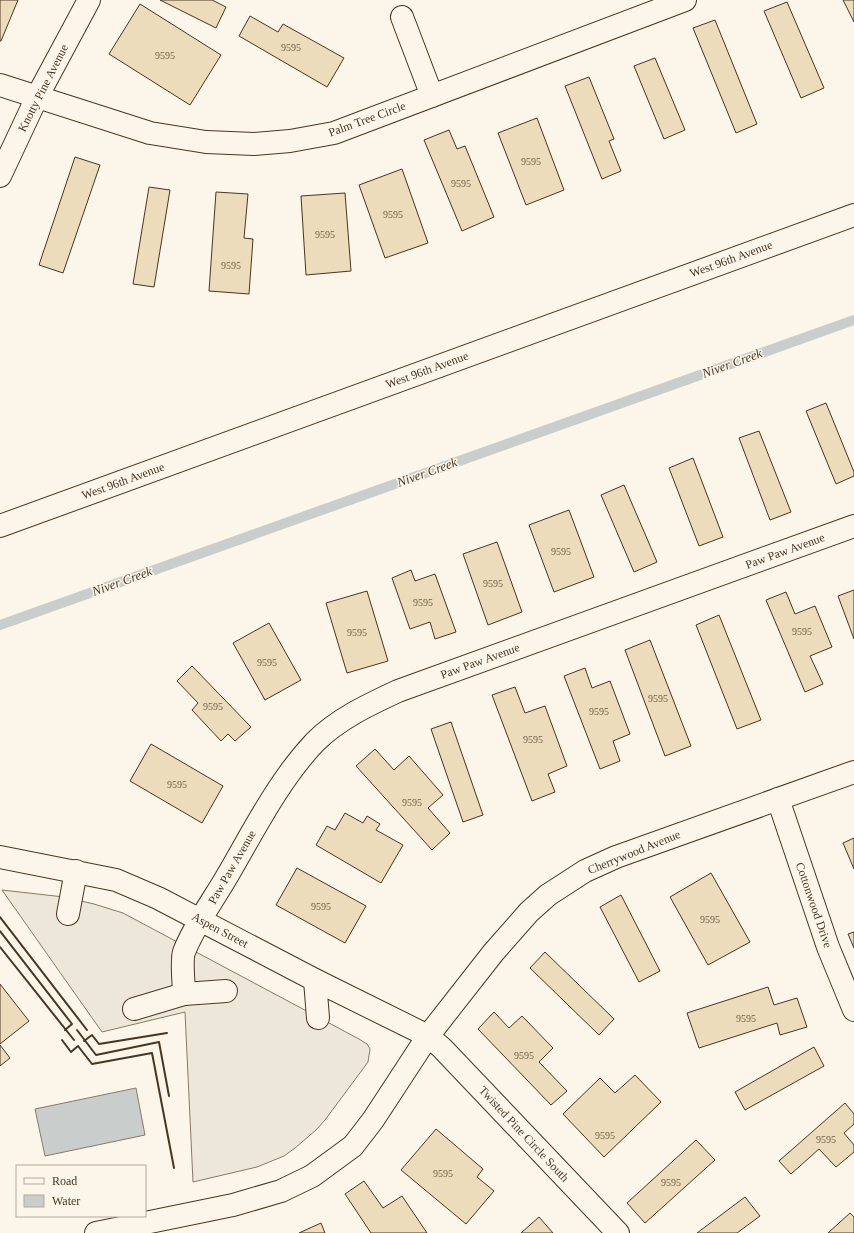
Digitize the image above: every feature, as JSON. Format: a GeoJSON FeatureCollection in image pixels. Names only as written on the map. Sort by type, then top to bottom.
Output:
{"type":"FeatureCollection","features":[{"type":"Feature","properties":{"kind":"street","name":"Knotty Pine Avenue"},"geometry":{"type":"LineString","coordinates":[[0,176],[37,97],[89,0]]}},
{"type":"Feature","properties":{"kind":"street","name":"Palm Tree Circle"},"geometry":{"type":"LineString","coordinates":[[0,85],[150,133],[206,142],[254,144],[290,141],[334,133],[685,0]]}},
{"type":"Feature","properties":{"kind":"street"},"geometry":{"type":"LineString","coordinates":[[402,17],[432,96]]}},
{"type":"Feature","properties":{"kind":"street","name":"West 96th Avenue"},"geometry":{"type":"LineString","coordinates":[[0,526],[854,215]]}},
{"type":"Feature","properties":{"kind":"street","name":"Paw Paw Avenue"},"geometry":{"type":"LineString","coordinates":[[184,994],[183,953],[201,920],[264,812],[292,769],[316,741],[340,722],[361,708],[398,692],[854,526]]}},
{"type":"Feature","properties":{"kind":"street","name":"Cherrywood Avenue"},"geometry":{"type":"LineString","coordinates":[[96,1233],[233,1205],[281,1191],[312,1176],[353,1146],[373,1120],[428,1036],[493,953],[529,912],[548,895],[585,871],[616,857],[854,772]]}},
{"type":"Feature","properties":{"kind":"street","name":"Cottonwood Drive"},"geometry":{"type":"LineString","coordinates":[[778,798],[828,947],[854,1010]]}},
{"type":"Feature","properties":{"kind":"street","name":"Aspen Street"},"geometry":{"type":"LineString","coordinates":[[0,857],[116,880],[201,920],[315,980],[428,1036]]}},
{"type":"Feature","properties":{"kind":"street"},"geometry":{"type":"LineString","coordinates":[[68,914],[76,871]]}},
{"type":"Feature","properties":{"kind":"street"},"geometry":{"type":"LineString","coordinates":[[315,980],[318,1018]]}},
{"type":"Feature","properties":{"kind":"street"},"geometry":{"type":"LineString","coordinates":[[134,1008],[184,994],[226,991]]}},
{"type":"Feature","properties":{"kind":"street","name":"Twisted Pine Circle South"},"geometry":{"type":"LineString","coordinates":[[428,1036],[442,1048],[618,1233]]}},
{"type":"Feature","properties":{"kind":"shaded area"},"geometry":{"type":"Polygon","coordinates":[[[2,890],[64,897],[123,913],[359,1039],[367,1044],[370,1049],[368,1062],[325,1120],[316,1130],[284,1156],[257,1167],[193,1182],[185,1012],[102,1032],[2,890]]]}},
{"type":"Feature","properties":{"kind":"water"},"geometry":{"type":"Polygon","coordinates":[[[136,1088],[145,1135],[45,1156],[35,1109],[136,1088]]]}},
{"type":"Feature","properties":{"kind":"building"},"geometry":{"type":"Polygon","coordinates":[[[0,0],[18,0],[1,41],[0,41],[0,0]]]}},
{"type":"Feature","properties":{"kind":"building"},"geometry":{"type":"Polygon","coordinates":[[[160,0],[212,0],[226,7],[216,28],[160,0]]]}},
{"type":"Feature","properties":{"kind":"building"},"geometry":{"type":"Polygon","coordinates":[[[843,0],[854,0],[854,22],[843,0]]]}},
{"type":"Feature","properties":{"kind":"building"},"geometry":{"type":"Polygon","coordinates":[[[787,2],[824,88],[801,98],[764,11],[787,2]]]}},
{"type":"Feature","properties":{"kind":"building"},"geometry":{"type":"Polygon","coordinates":[[[140,4],[221,55],[190,105],[109,54],[140,4]]]}},
{"type":"Feature","properties":{"kind":"building"},"geometry":{"type":"Polygon","coordinates":[[[250,16],[278,32],[283,24],[344,58],[327,87],[239,36],[250,16]]]}},
{"type":"Feature","properties":{"kind":"building"},"geometry":{"type":"Polygon","coordinates":[[[715,20],[757,124],[736,133],[693,28],[715,20]]]}},
{"type":"Feature","properties":{"kind":"building"},"geometry":{"type":"Polygon","coordinates":[[[655,58],[685,130],[664,139],[634,66],[655,58]]]}},
{"type":"Feature","properties":{"kind":"building"},"geometry":{"type":"Polygon","coordinates":[[[589,77],[614,139],[609,141],[621,171],[602,179],[565,86],[589,77]]]}},
{"type":"Feature","properties":{"kind":"building"},"geometry":{"type":"Polygon","coordinates":[[[537,118],[564,190],[526,205],[498,133],[537,118]]]}},
{"type":"Feature","properties":{"kind":"building"},"geometry":{"type":"Polygon","coordinates":[[[449,130],[457,149],[465,146],[494,217],[462,231],[424,140],[449,130]]]}},
{"type":"Feature","properties":{"kind":"building"},"geometry":{"type":"Polygon","coordinates":[[[75,157],[100,165],[63,273],[39,265],[75,157]]]}},
{"type":"Feature","properties":{"kind":"building"},"geometry":{"type":"Polygon","coordinates":[[[402,169],[428,243],[385,258],[359,185],[402,169]]]}},
{"type":"Feature","properties":{"kind":"building"},"geometry":{"type":"Polygon","coordinates":[[[149,187],[170,190],[154,287],[133,284],[149,187]]]}},
{"type":"Feature","properties":{"kind":"building"},"geometry":{"type":"Polygon","coordinates":[[[216,192],[248,194],[244,238],[253,239],[249,294],[209,291],[216,192]]]}},
{"type":"Feature","properties":{"kind":"building"},"geometry":{"type":"Polygon","coordinates":[[[345,193],[351,271],[306,275],[301,196],[345,193]]]}},
{"type":"Feature","properties":{"kind":"building"},"geometry":{"type":"Polygon","coordinates":[[[826,403],[854,472],[854,476],[836,484],[806,411],[826,403]]]}},
{"type":"Feature","properties":{"kind":"building"},"geometry":{"type":"Polygon","coordinates":[[[759,431],[791,512],[770,520],[739,438],[759,431]]]}},
{"type":"Feature","properties":{"kind":"building"},"geometry":{"type":"Polygon","coordinates":[[[693,458],[723,537],[699,546],[669,468],[693,458]]]}},
{"type":"Feature","properties":{"kind":"building"},"geometry":{"type":"Polygon","coordinates":[[[624,485],[657,562],[634,572],[601,495],[624,485]]]}},
{"type":"Feature","properties":{"kind":"building"},"geometry":{"type":"Polygon","coordinates":[[[569,510],[594,577],[554,592],[529,525],[569,510]]]}},
{"type":"Feature","properties":{"kind":"building"},"geometry":{"type":"Polygon","coordinates":[[[497,542],[522,612],[488,625],[463,554],[497,542]]]}},
{"type":"Feature","properties":{"kind":"building"},"geometry":{"type":"Polygon","coordinates":[[[411,570],[415,581],[435,574],[456,632],[435,639],[430,622],[410,629],[392,578],[411,570]]]}},
{"type":"Feature","properties":{"kind":"building"},"geometry":{"type":"Polygon","coordinates":[[[854,590],[854,639],[838,596],[854,590]]]}},
{"type":"Feature","properties":{"kind":"building"},"geometry":{"type":"Polygon","coordinates":[[[367,591],[388,661],[347,673],[326,603],[367,591]]]}},
{"type":"Feature","properties":{"kind":"building"},"geometry":{"type":"Polygon","coordinates":[[[786,592],[795,614],[815,606],[832,647],[810,656],[823,684],[805,692],[766,600],[786,592]]]}},
{"type":"Feature","properties":{"kind":"building"},"geometry":{"type":"Polygon","coordinates":[[[719,615],[761,720],[737,729],[696,625],[719,615]]]}},
{"type":"Feature","properties":{"kind":"building"},"geometry":{"type":"Polygon","coordinates":[[[269,623],[301,680],[265,700],[233,643],[269,623]]]}},
{"type":"Feature","properties":{"kind":"building"},"geometry":{"type":"Polygon","coordinates":[[[650,640],[691,746],[665,756],[625,650],[650,640]]]}},
{"type":"Feature","properties":{"kind":"building"},"geometry":{"type":"Polygon","coordinates":[[[192,666],[251,727],[235,741],[228,734],[221,741],[192,710],[198,703],[177,681],[192,666]]]}},
{"type":"Feature","properties":{"kind":"building"},"geometry":{"type":"Polygon","coordinates":[[[585,668],[592,688],[610,681],[630,734],[613,741],[620,761],[600,769],[564,676],[585,668]]]}},
{"type":"Feature","properties":{"kind":"building"},"geometry":{"type":"Polygon","coordinates":[[[515,687],[525,713],[545,706],[567,766],[548,774],[555,792],[532,801],[492,695],[515,687]]]}},
{"type":"Feature","properties":{"kind":"building"},"geometry":{"type":"Polygon","coordinates":[[[451,722],[483,815],[463,822],[431,729],[451,722]]]}},
{"type":"Feature","properties":{"kind":"building"},"geometry":{"type":"Polygon","coordinates":[[[151,744],[223,786],[202,823],[130,781],[151,744]]]}},
{"type":"Feature","properties":{"kind":"building"},"geometry":{"type":"Polygon","coordinates":[[[375,749],[394,770],[409,756],[443,795],[428,808],[450,833],[432,850],[356,766],[375,749]]]}},
{"type":"Feature","properties":{"kind":"building"},"geometry":{"type":"Polygon","coordinates":[[[345,813],[363,823],[367,816],[380,824],[376,830],[403,845],[381,883],[316,845],[327,826],[335,830],[345,813]]]}},
{"type":"Feature","properties":{"kind":"building"},"geometry":{"type":"Polygon","coordinates":[[[854,838],[854,869],[843,843],[854,838]]]}},
{"type":"Feature","properties":{"kind":"building"},"geometry":{"type":"Polygon","coordinates":[[[297,868],[366,906],[345,943],[276,905],[297,868]]]}},
{"type":"Feature","properties":{"kind":"building"},"geometry":{"type":"Polygon","coordinates":[[[711,873],[750,942],[708,965],[670,897],[711,873]]]}},
{"type":"Feature","properties":{"kind":"building"},"geometry":{"type":"Polygon","coordinates":[[[621,895],[660,971],[639,982],[600,907],[621,895]]]}},
{"type":"Feature","properties":{"kind":"building"},"geometry":{"type":"Polygon","coordinates":[[[854,932],[854,948],[848,934],[854,932]]]}},
{"type":"Feature","properties":{"kind":"building"},"geometry":{"type":"Polygon","coordinates":[[[545,952],[614,1019],[599,1035],[530,968],[545,952]]]}},
{"type":"Feature","properties":{"kind":"building"},"geometry":{"type":"Polygon","coordinates":[[[0,984],[29,1021],[0,1044],[0,984]]]}},
{"type":"Feature","properties":{"kind":"building"},"geometry":{"type":"Polygon","coordinates":[[[768,987],[774,1005],[797,998],[807,1027],[780,1035],[777,1023],[699,1048],[687,1013],[768,987]]]}},
{"type":"Feature","properties":{"kind":"building"},"geometry":{"type":"Polygon","coordinates":[[[494,1012],[509,1028],[522,1016],[553,1048],[539,1062],[567,1091],[551,1105],[478,1029],[494,1012]]]}},
{"type":"Feature","properties":{"kind":"building"},"geometry":{"type":"Polygon","coordinates":[[[0,1045],[10,1058],[0,1066],[0,1045]]]}},
{"type":"Feature","properties":{"kind":"building"},"geometry":{"type":"Polygon","coordinates":[[[814,1047],[824,1066],[745,1110],[735,1092],[814,1047]]]}},
{"type":"Feature","properties":{"kind":"building"},"geometry":{"type":"Polygon","coordinates":[[[635,1075],[661,1102],[604,1157],[563,1114],[600,1078],[615,1093],[635,1075]]]}},
{"type":"Feature","properties":{"kind":"building"},"geometry":{"type":"Polygon","coordinates":[[[845,1103],[854,1114],[854,1124],[844,1133],[854,1145],[854,1152],[836,1167],[819,1149],[791,1174],[779,1161],[845,1103]]]}},
{"type":"Feature","properties":{"kind":"building"},"geometry":{"type":"Polygon","coordinates":[[[436,1129],[483,1169],[477,1177],[494,1191],[466,1224],[401,1170],[436,1129]]]}},
{"type":"Feature","properties":{"kind":"building"},"geometry":{"type":"Polygon","coordinates":[[[696,1140],[715,1160],[645,1223],[627,1203],[696,1140]]]}},
{"type":"Feature","properties":{"kind":"building"},"geometry":{"type":"Polygon","coordinates":[[[364,1181],[383,1208],[402,1196],[427,1233],[371,1233],[345,1194],[364,1181]]]}},
{"type":"Feature","properties":{"kind":"building"},"geometry":{"type":"Polygon","coordinates":[[[745,1197],[760,1216],[737,1233],[697,1233],[745,1197]]]}},
{"type":"Feature","properties":{"kind":"building"},"geometry":{"type":"Polygon","coordinates":[[[850,1213],[854,1217],[854,1233],[828,1233],[850,1213]]]}},
{"type":"Feature","properties":{"kind":"building"},"geometry":{"type":"Polygon","coordinates":[[[539,1217],[553,1233],[521,1233],[539,1217]]]}},
{"type":"Feature","properties":{"kind":"building"},"geometry":{"type":"Polygon","coordinates":[[[321,1223],[325,1233],[299,1233],[321,1223]]]}},
{"type":"Feature","properties":{"kind":"waterway","name":"Niver Creek"},"geometry":{"type":"LineString","coordinates":[[0,625],[854,320]]}},
{"type":"Feature","properties":{"kind":"wall"},"geometry":{"type":"LineString","coordinates":[[0,917],[87,1030]]}},
{"type":"Feature","properties":{"kind":"wall"},"geometry":{"type":"LineString","coordinates":[[0,931],[72,1024],[65,1030]]}},
{"type":"Feature","properties":{"kind":"wall"},"geometry":{"type":"LineString","coordinates":[[0,947],[74,1040]]}},
{"type":"Feature","properties":{"kind":"wall"},"geometry":{"type":"LineString","coordinates":[[77,1030],[96,1055],[159,1042],[169,1096]]}},
{"type":"Feature","properties":{"kind":"wall"},"geometry":{"type":"LineString","coordinates":[[84,1041],[92,1035],[99,1044],[167,1033]]}},
{"type":"Feature","properties":{"kind":"wall"},"geometry":{"type":"LineString","coordinates":[[62,1040],[71,1052],[78,1046],[92,1064],[152,1053],[174,1168]]}}]}
